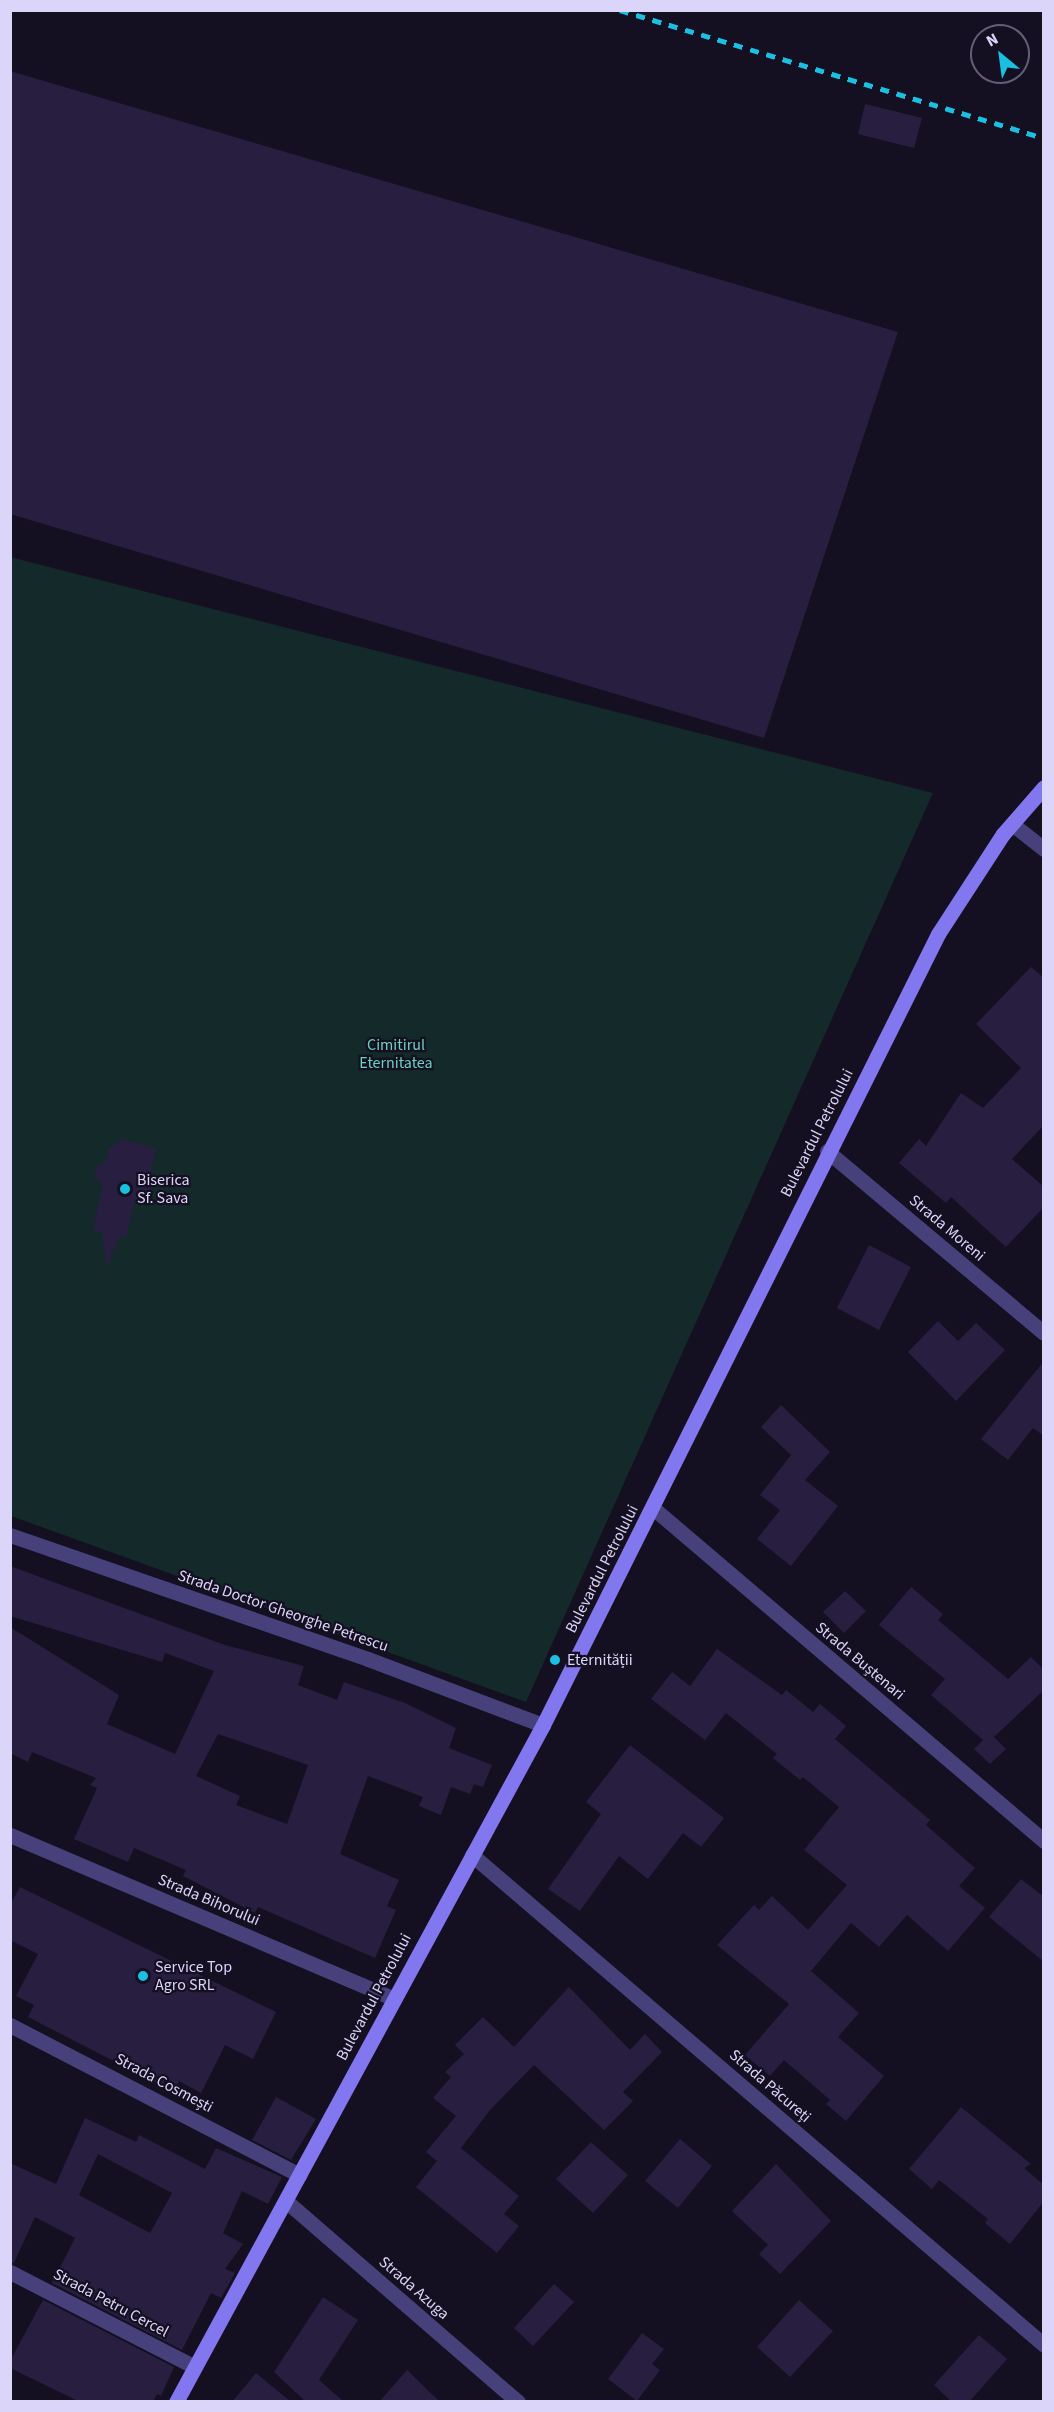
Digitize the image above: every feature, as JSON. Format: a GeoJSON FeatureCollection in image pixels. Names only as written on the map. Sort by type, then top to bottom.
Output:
{"type":"FeatureCollection","features":[{"type":"Feature","properties":{"kind":"street","name":"Bulevardul Petrolului"},"geometry":{"type":"LineString","coordinates":[[176,2402],[543,1725],[653,1508],[827,1151],[938,934],[1012,824],[1044,787]]}},
{"type":"Feature","properties":{"kind":"street"},"geometry":{"type":"LineString","coordinates":[[1012,824],[1044,849]]}},
{"type":"Feature","properties":{"kind":"street","name":"Strada Moreni"},"geometry":{"type":"LineString","coordinates":[[827,1151],[1044,1333]]}},
{"type":"Feature","properties":{"kind":"street","name":"Strada Buștenari"},"geometry":{"type":"LineString","coordinates":[[653,1508],[1044,1841]]}},
{"type":"Feature","properties":{"kind":"street","name":"Strada Doctor Gheorghe Petrescu"},"geometry":{"type":"LineString","coordinates":[[10,1535],[368,1659],[543,1725]]}},
{"type":"Feature","properties":{"kind":"street","name":"Strada Bihorului"},"geometry":{"type":"LineString","coordinates":[[10,1834],[393,1998]]}},
{"type":"Feature","properties":{"kind":"street","name":"Strada Păcureți"},"geometry":{"type":"LineString","coordinates":[[472,1856],[1044,2345]]}},
{"type":"Feature","properties":{"kind":"street","name":"Strada Cosmești"},"geometry":{"type":"LineString","coordinates":[[10,2025],[299,2175]]}},
{"type":"Feature","properties":{"kind":"street","name":"Strada Azuga"},"geometry":{"type":"LineString","coordinates":[[286,2201],[518,2402]]}},
{"type":"Feature","properties":{"kind":"street","name":"Strada Petru Cercel"},"geometry":{"type":"LineString","coordinates":[[10,2272],[194,2366]]}},
{"type":"Feature","properties":{"kind":"green space","name":"Cimitirul Eternitatea"},"geometry":{"type":"Polygon","coordinates":[[[10,557],[933,793],[526,1702],[11,1516],[10,557]]]}},
{"type":"Feature","properties":{"kind":"building"},"geometry":{"type":"Polygon","coordinates":[[[10,71],[898,332],[764,738],[10,514],[10,71]]]}},
{"type":"Feature","properties":{"kind":"building"},"geometry":{"type":"Polygon","coordinates":[[[865,104],[922,118],[914,148],[858,134],[865,104]]]}},
{"type":"Feature","properties":{"kind":"building"},"geometry":{"type":"Polygon","coordinates":[[[1031,967],[1044,978],[1044,1125],[1012,1159],[1044,1187],[1044,1207],[1006,1247],[951,1197],[946,1203],[899,1163],[919,1139],[926,1146],[961,1093],[983,1108],[1021,1068],[976,1024],[1031,967]]]}},
{"type":"Feature","properties":{"kind":"building","name":"Biserica Sf. Sava"},"geometry":{"type":"Polygon","coordinates":[[[122,1139],[156,1149],[149,1178],[151,1191],[135,1200],[126,1237],[120,1236],[106,1268],[102,1232],[93,1230],[102,1186],[94,1175],[97,1166],[106,1162],[109,1149],[122,1139]]]}},
{"type":"Feature","properties":{"kind":"building"},"geometry":{"type":"Polygon","coordinates":[[[869,1245],[911,1267],[879,1330],[837,1308],[869,1245]]]}},
{"type":"Feature","properties":{"kind":"building"},"geometry":{"type":"Polygon","coordinates":[[[938,1321],[958,1341],[976,1323],[1005,1350],[956,1401],[908,1352],[938,1321]]]}},
{"type":"Feature","properties":{"kind":"building"},"geometry":{"type":"Polygon","coordinates":[[[1044,1361],[1044,1436],[1033,1428],[1008,1460],[981,1439],[1044,1361]]]}},
{"type":"Feature","properties":{"kind":"building"},"geometry":{"type":"Polygon","coordinates":[[[781,1405],[830,1452],[805,1480],[838,1506],[791,1566],[757,1539],[780,1510],[760,1495],[791,1455],[761,1427],[781,1405]]]}},
{"type":"Feature","properties":{"kind":"building"},"geometry":{"type":"Polygon","coordinates":[[[10,1566],[225,1645],[304,1666],[298,1685],[337,1700],[344,1682],[405,1703],[456,1728],[449,1748],[492,1765],[483,1787],[474,1784],[470,1794],[451,1787],[441,1815],[419,1806],[423,1797],[368,1776],[340,1854],[399,1880],[387,1906],[396,1910],[375,1958],[258,1907],[255,1913],[183,1876],[186,1870],[134,1848],[128,1862],[74,1839],[97,1788],[90,1785],[96,1778],[32,1752],[28,1762],[10,1753],[10,1627],[119,1695],[107,1724],[175,1754],[214,1671],[165,1653],[162,1662],[10,1616],[10,1566]],[[218,1734],[196,1776],[240,1796],[236,1805],[287,1824],[308,1765],[218,1734]]]}},
{"type":"Feature","properties":{"kind":"building"},"geometry":{"type":"Polygon","coordinates":[[[911,1587],[943,1614],[938,1620],[1008,1679],[1031,1657],[1044,1670],[1044,1690],[994,1737],[1006,1749],[990,1764],[974,1749],[983,1740],[931,1695],[945,1679],[879,1625],[911,1587]]]}},
{"type":"Feature","properties":{"kind":"building"},"geometry":{"type":"Polygon","coordinates":[[[845,1591],[866,1611],[844,1633],[823,1612],[845,1591]]]}},
{"type":"Feature","properties":{"kind":"building"},"geometry":{"type":"Polygon","coordinates":[[[717,1649],[782,1695],[786,1690],[813,1712],[820,1704],[846,1726],[835,1739],[930,1820],[926,1825],[975,1868],[959,1886],[985,1908],[948,1951],[907,1915],[879,1947],[851,1923],[811,1971],[859,2013],[838,2037],[884,2076],[846,2121],[826,2104],[830,2100],[784,2060],[770,2076],[745,2055],[789,2004],[717,1945],[754,1905],[759,1910],[772,1896],[808,1930],[847,1885],[804,1850],[839,1807],[803,1777],[800,1780],[773,1758],[777,1754],[726,1713],[705,1740],[651,1699],[672,1672],[690,1686],[717,1649]]]}},
{"type":"Feature","properties":{"kind":"building"},"geometry":{"type":"Polygon","coordinates":[[[630,1745],[724,1818],[701,1847],[683,1833],[648,1879],[619,1856],[580,1911],[548,1889],[601,1814],[586,1802],[630,1745]]]}},
{"type":"Feature","properties":{"kind":"building"},"geometry":{"type":"Polygon","coordinates":[[[1021,1879],[1044,1897],[1044,1962],[989,1917],[1021,1879]]]}},
{"type":"Feature","properties":{"kind":"building"},"geometry":{"type":"Polygon","coordinates":[[[20,1887],[276,2012],[253,2059],[225,2045],[201,2093],[179,2081],[174,2092],[28,2017],[34,2005],[16,1996],[38,1954],[10,1940],[10,1905],[20,1887]]]}},
{"type":"Feature","properties":{"kind":"building"},"geometry":{"type":"Polygon","coordinates":[[[569,1987],[630,2050],[645,2034],[662,2052],[623,2092],[633,2101],[604,2130],[534,2065],[490,2110],[461,2148],[519,2196],[504,2214],[519,2226],[497,2253],[416,2187],[437,2161],[426,2152],[456,2116],[433,2098],[451,2077],[445,2072],[464,2054],[455,2045],[483,2017],[514,2047],[569,1987]]]}},
{"type":"Feature","properties":{"kind":"building"},"geometry":{"type":"Polygon","coordinates":[[[276,2097],[316,2119],[291,2160],[252,2140],[276,2097]]]}},
{"type":"Feature","properties":{"kind":"building"},"geometry":{"type":"Polygon","coordinates":[[[961,2107],[1031,2164],[1024,2168],[1044,2185],[1044,2201],[1010,2244],[985,2223],[988,2219],[939,2180],[932,2189],[909,2169],[961,2107]]]}},
{"type":"Feature","properties":{"kind":"building"},"geometry":{"type":"Polygon","coordinates":[[[85,2118],[136,2142],[139,2135],[205,2169],[216,2148],[282,2177],[268,2204],[242,2191],[223,2233],[243,2244],[225,2269],[235,2273],[221,2298],[211,2293],[182,2350],[52,2283],[75,2238],[35,2217],[14,2263],[10,2262],[10,2163],[56,2184],[85,2118]],[[98,2154],[79,2195],[150,2233],[172,2193],[98,2154]]]}},
{"type":"Feature","properties":{"kind":"building"},"geometry":{"type":"Polygon","coordinates":[[[680,2139],[712,2166],[678,2208],[645,2181],[680,2139]]]}},
{"type":"Feature","properties":{"kind":"building"},"geometry":{"type":"Polygon","coordinates":[[[591,2142],[628,2175],[593,2213],[556,2179],[591,2142]]]}},
{"type":"Feature","properties":{"kind":"building"},"geometry":{"type":"Polygon","coordinates":[[[776,2164],[831,2221],[780,2274],[759,2254],[768,2245],[732,2211],[776,2164]]]}},
{"type":"Feature","properties":{"kind":"building"},"geometry":{"type":"Polygon","coordinates":[[[554,2284],[574,2302],[533,2346],[514,2328],[554,2284]]]}},
{"type":"Feature","properties":{"kind":"building"},"geometry":{"type":"Polygon","coordinates":[[[323,2297],[358,2320],[319,2380],[344,2402],[306,2402],[274,2372],[323,2297]]]}},
{"type":"Feature","properties":{"kind":"building"},"geometry":{"type":"Polygon","coordinates":[[[43,2300],[174,2367],[161,2396],[157,2394],[153,2402],[80,2402],[10,2368],[10,2361],[43,2300]]]}},
{"type":"Feature","properties":{"kind":"building"},"geometry":{"type":"Polygon","coordinates":[[[799,2300],[833,2331],[790,2377],[757,2347],[799,2300]]]}},
{"type":"Feature","properties":{"kind":"building"},"geometry":{"type":"Polygon","coordinates":[[[642,2333],[664,2349],[652,2364],[660,2370],[637,2401],[608,2379],[642,2333]]]}},
{"type":"Feature","properties":{"kind":"building"},"geometry":{"type":"Polygon","coordinates":[[[979,2335],[1007,2359],[969,2402],[952,2402],[934,2385],[979,2335]]]}},
{"type":"Feature","properties":{"kind":"building"},"geometry":{"type":"Polygon","coordinates":[[[407,2370],[440,2402],[379,2402],[407,2370]]]}},
{"type":"Feature","properties":{"kind":"building"},"geometry":{"type":"Polygon","coordinates":[[[256,2373],[291,2402],[232,2402],[256,2373]]]}},
{"type":"Feature","properties":{"kind":"railway"},"geometry":{"type":"LineString","coordinates":[[620,10],[1044,138]]}},
{"type":"Feature","properties":{"kind":"place","name":"Biserica Sf. Sava"},"geometry":{"type":"Point","coordinates":[125,1189]}},
{"type":"Feature","properties":{"kind":"place","name":"Eternității"},"geometry":{"type":"Point","coordinates":[555,1660]}},
{"type":"Feature","properties":{"kind":"place","name":"Service Top Agro SRL"},"geometry":{"type":"Point","coordinates":[143,1976]}}]}
